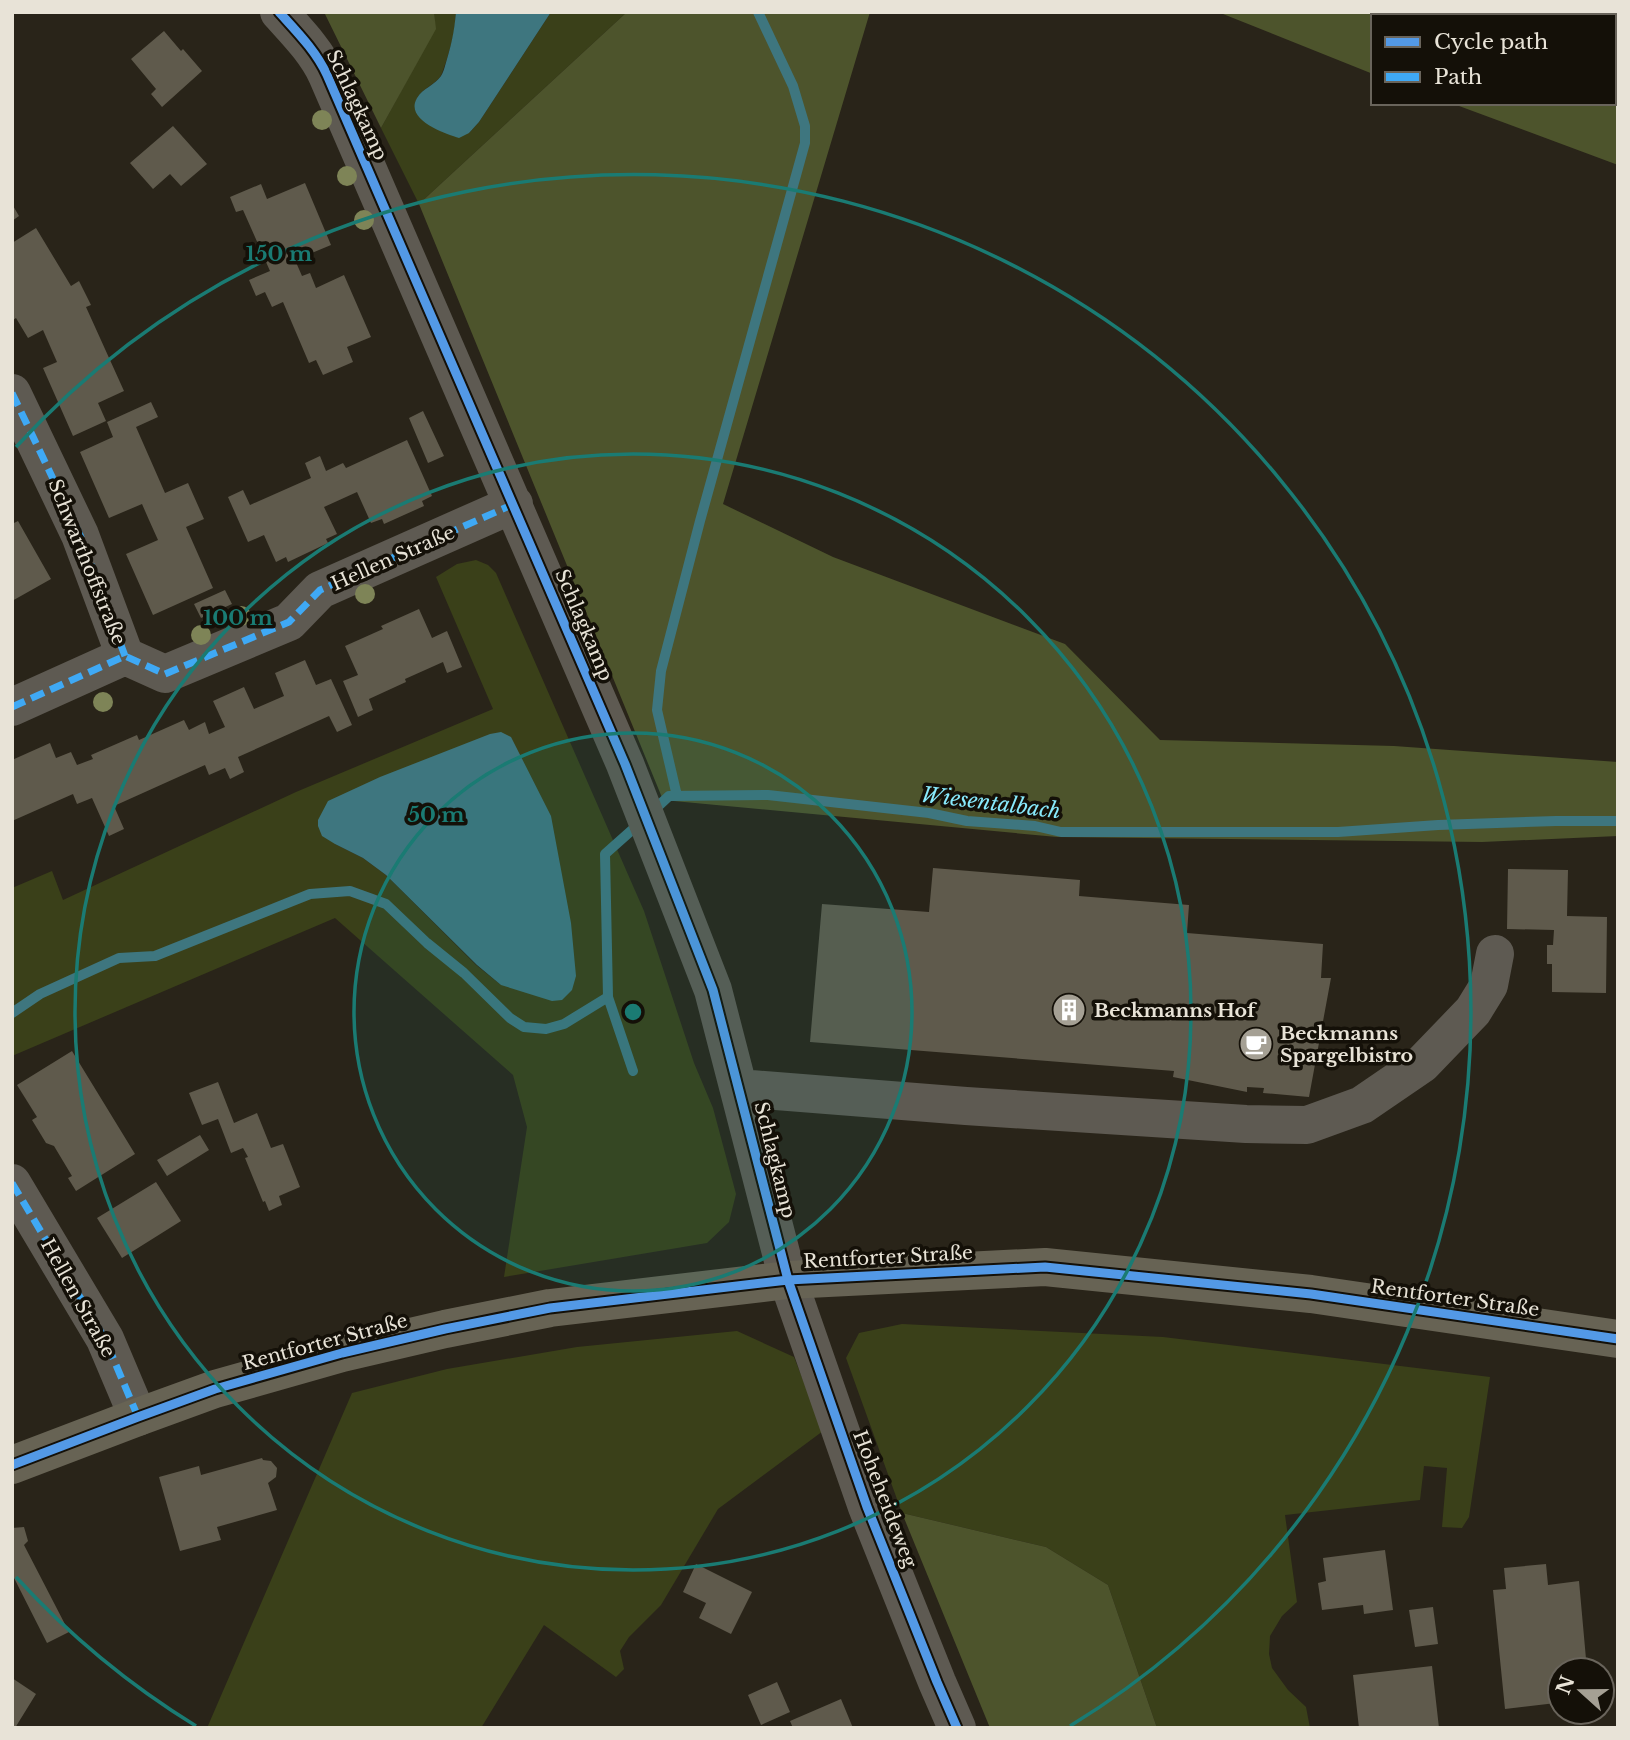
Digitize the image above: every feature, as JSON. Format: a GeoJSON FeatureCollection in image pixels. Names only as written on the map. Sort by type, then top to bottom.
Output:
{"type":"FeatureCollection","features":[{"type":"Feature","properties":{"kind":"main road","name":"Rentforter Straße"},"geometry":{"type":"LineString","coordinates":[[12,1465],[228,1386],[342,1353],[550,1308],[788,1280],[1045,1267],[1311,1294],[1618,1339]]}},
{"type":"Feature","properties":{"kind":"street","name":"Schlagkamp"},"geometry":{"type":"LineString","coordinates":[[279,12],[321,62],[625,764],[713,990],[788,1280]]}},
{"type":"Feature","properties":{"kind":"street","name":"Schwarthoffstraße"},"geometry":{"type":"LineString","coordinates":[[12,393],[80,535],[125,656]]}},
{"type":"Feature","properties":{"kind":"street","name":"Hellen Straße"},"geometry":{"type":"LineString","coordinates":[[125,656],[165,674],[289,622],[320,590],[514,504]]}},
{"type":"Feature","properties":{"kind":"street"},"geometry":{"type":"LineString","coordinates":[[12,707],[125,656]]}},
{"type":"Feature","properties":{"kind":"street"},"geometry":{"type":"LineString","coordinates":[[739,1088],[966,1106],[1246,1124],[1307,1125],[1363,1105],[1422,1064],[1473,1011],[1489,985],[1495,954]]}},
{"type":"Feature","properties":{"kind":"street","name":"Hellen Straße"},"geometry":{"type":"LineString","coordinates":[[12,1183],[105,1339],[138,1417]]}},
{"type":"Feature","properties":{"kind":"street","name":"Hoheheideweg"},"geometry":{"type":"LineString","coordinates":[[788,1280],[867,1507],[957,1728]]}},
{"type":"Feature","properties":{"kind":"green space"},"geometry":{"type":"Polygon","coordinates":[[[324,12],[434,12],[436,29],[381,128],[324,12]]]}},
{"type":"Feature","properties":{"kind":"green space"},"geometry":{"type":"Polygon","coordinates":[[[434,12],[456,12],[454,32],[442,74],[419,95],[416,111],[469,133],[479,122],[551,12],[627,12],[419,204],[381,128],[435,29],[434,12]]]}},
{"type":"Feature","properties":{"kind":"green space"},"geometry":{"type":"Polygon","coordinates":[[[627,12],[870,12],[723,504],[833,557],[1065,644],[1160,740],[1394,746],[1618,762],[1618,836],[1482,842],[1057,837],[663,800],[419,204],[627,12]]]}},
{"type":"Feature","properties":{"kind":"green space"},"geometry":{"type":"Polygon","coordinates":[[[1218,12],[1618,12],[1618,165],[1456,105],[1616,105],[1616,14],[1371,14],[1371,73],[1218,12]]]}},
{"type":"Feature","properties":{"kind":"green space"},"geometry":{"type":"Polygon","coordinates":[[[476,560],[488,565],[496,573],[644,911],[694,1063],[713,1108],[736,1194],[729,1222],[707,1243],[504,1277],[527,1127],[513,1075],[335,918],[12,1056],[12,888],[52,871],[63,900],[296,792],[493,709],[436,577],[457,564],[476,560]],[[551,816],[335,844],[363,858],[386,875],[476,965],[501,985],[551,816]]]}},
{"type":"Feature","properties":{"kind":"green space"},"geometry":{"type":"Polygon","coordinates":[[[902,1324],[1163,1337],[1490,1377],[1469,1517],[1462,1528],[1442,1527],[1447,1468],[1424,1466],[1420,1500],[1285,1515],[1297,1602],[1282,1616],[1270,1636],[1269,1654],[1272,1668],[1288,1690],[1306,1707],[1310,1728],[1157,1728],[1108,1585],[1046,1547],[902,1513],[846,1358],[859,1333],[902,1324]]]}},
{"type":"Feature","properties":{"kind":"green space"},"geometry":{"type":"Polygon","coordinates":[[[737,1331],[794,1357],[823,1431],[718,1509],[661,1605],[629,1637],[620,1651],[624,1669],[616,1677],[544,1625],[481,1728],[207,1728],[352,1393],[447,1369],[577,1347],[737,1331]]]}},
{"type":"Feature","properties":{"kind":"green space"},"geometry":{"type":"Polygon","coordinates":[[[902,1513],[1046,1547],[1108,1585],[1157,1728],[990,1728],[902,1513]]]}},
{"type":"Feature","properties":{"kind":"water"},"geometry":{"type":"Polygon","coordinates":[[[456,12],[551,12],[479,122],[469,133],[459,138],[428,125],[416,113],[415,106],[417,98],[442,74],[452,40],[456,12]]]}},
{"type":"Feature","properties":{"kind":"water"},"geometry":{"type":"Polygon","coordinates":[[[501,732],[511,737],[551,816],[571,923],[576,976],[572,990],[562,1000],[552,1001],[501,985],[477,965],[386,875],[363,858],[322,836],[318,826],[318,820],[328,801],[380,777],[501,732]]]}},
{"type":"Feature","properties":{"kind":"building"},"geometry":{"type":"Polygon","coordinates":[[[164,31],[202,71],[162,107],[151,94],[156,89],[131,59],[164,31]]]}},
{"type":"Feature","properties":{"kind":"building"},"geometry":{"type":"Polygon","coordinates":[[[173,126],[207,164],[181,186],[170,174],[153,189],[130,163],[173,126]]]}},
{"type":"Feature","properties":{"kind":"building"},"geometry":{"type":"Polygon","coordinates":[[[305,183],[331,245],[295,260],[302,276],[310,273],[316,288],[344,275],[371,337],[347,347],[353,362],[323,375],[316,360],[309,363],[283,302],[272,307],[265,292],[256,296],[249,280],[270,271],[243,210],[236,212],[230,197],[261,184],[267,199],[305,183]]]}},
{"type":"Feature","properties":{"kind":"building"},"geometry":{"type":"Polygon","coordinates":[[[12,204],[19,216],[12,221],[12,204]]]}},
{"type":"Feature","properties":{"kind":"building"},"geometry":{"type":"Polygon","coordinates":[[[36,228],[71,286],[79,281],[91,305],[86,307],[124,391],[98,403],[106,421],[73,436],[43,368],[57,362],[43,330],[28,338],[16,318],[12,318],[12,243],[36,228]]]}},
{"type":"Feature","properties":{"kind":"building"},"geometry":{"type":"Polygon","coordinates":[[[151,402],[158,417],[136,427],[165,493],[188,483],[204,519],[186,527],[213,588],[153,615],[126,554],[158,540],[142,504],[109,518],[80,452],[113,437],[107,422],[151,402]]]}},
{"type":"Feature","properties":{"kind":"building"},"geometry":{"type":"Polygon","coordinates":[[[423,411],[444,456],[428,463],[409,418],[423,411]]]}},
{"type":"Feature","properties":{"kind":"building"},"geometry":{"type":"Polygon","coordinates":[[[407,440],[432,496],[422,501],[424,506],[384,524],[382,519],[371,523],[357,492],[324,507],[337,534],[326,539],[328,543],[288,562],[286,557],[276,562],[264,535],[248,542],[228,497],[243,490],[250,505],[311,478],[305,463],[320,456],[326,471],[343,463],[346,468],[407,440]]]}},
{"type":"Feature","properties":{"kind":"building"},"geometry":{"type":"Polygon","coordinates":[[[18,521],[51,579],[12,601],[12,524],[18,521]]]}},
{"type":"Feature","properties":{"kind":"building"},"geometry":{"type":"Polygon","coordinates":[[[225,590],[232,604],[201,618],[194,604],[225,590]]]}},
{"type":"Feature","properties":{"kind":"building"},"geometry":{"type":"Polygon","coordinates":[[[419,609],[432,638],[447,631],[462,667],[447,673],[443,662],[405,679],[406,682],[369,699],[373,710],[358,717],[343,681],[358,675],[345,646],[419,609]]]}},
{"type":"Feature","properties":{"kind":"building"},"geometry":{"type":"Polygon","coordinates":[[[305,660],[316,685],[331,679],[352,725],[337,732],[329,716],[238,757],[244,772],[230,779],[225,768],[209,775],[205,765],[114,806],[124,829],[109,836],[92,798],[77,804],[73,794],[12,821],[12,760],[50,743],[56,758],[71,752],[77,765],[93,759],[91,755],[137,735],[139,740],[184,720],[189,730],[205,722],[209,734],[225,727],[213,701],[244,687],[254,709],[284,696],[275,673],[305,660]]]}},
{"type":"Feature","properties":{"kind":"building","name":"Beckmanns Hof"},"geometry":{"type":"Polygon","coordinates":[[[933,868],[1080,880],[1079,896],[1189,905],[1187,933],[1323,944],[1321,978],[1331,978],[1309,1097],[1263,1093],[1264,1088],[1247,1087],[1247,1092],[1173,1077],[1174,1071],[810,1042],[822,904],[929,912],[933,868]]]}},
{"type":"Feature","properties":{"kind":"building"},"geometry":{"type":"Polygon","coordinates":[[[1508,869],[1568,870],[1567,916],[1607,917],[1606,993],[1552,992],[1552,964],[1547,964],[1547,945],[1553,945],[1554,930],[1507,929],[1508,869]]]}},
{"type":"Feature","properties":{"kind":"building"},"geometry":{"type":"Polygon","coordinates":[[[72,1051],[135,1154],[76,1191],[68,1178],[72,1176],[54,1146],[46,1143],[32,1120],[37,1117],[17,1085],[72,1051]]]}},
{"type":"Feature","properties":{"kind":"building"},"geometry":{"type":"Polygon","coordinates":[[[218,1082],[234,1123],[257,1113],[271,1148],[283,1144],[300,1187],[279,1196],[282,1205],[269,1211],[265,1201],[263,1202],[243,1148],[231,1153],[218,1119],[202,1125],[189,1093],[218,1082]]]}},
{"type":"Feature","properties":{"kind":"building"},"geometry":{"type":"Polygon","coordinates":[[[200,1135],[209,1150],[167,1176],[157,1160],[200,1135]]]}},
{"type":"Feature","properties":{"kind":"building"},"geometry":{"type":"Polygon","coordinates":[[[156,1182],[181,1221],[122,1258],[97,1218],[156,1182]]]}},
{"type":"Feature","properties":{"kind":"building"},"geometry":{"type":"Polygon","coordinates":[[[262,1458],[271,1461],[277,1468],[276,1477],[268,1483],[277,1510],[217,1527],[221,1540],[180,1551],[159,1477],[199,1466],[201,1475],[262,1458]]]}},
{"type":"Feature","properties":{"kind":"building"},"geometry":{"type":"Polygon","coordinates":[[[24,1527],[28,1541],[24,1545],[69,1632],[47,1643],[12,1574],[12,1528],[24,1527]]]}},
{"type":"Feature","properties":{"kind":"building"},"geometry":{"type":"Polygon","coordinates":[[[1385,1550],[1393,1610],[1364,1614],[1363,1605],[1322,1610],[1318,1583],[1326,1581],[1323,1558],[1385,1550]]]}},
{"type":"Feature","properties":{"kind":"building"},"geometry":{"type":"Polygon","coordinates":[[[696,1564],[752,1592],[731,1634],[699,1618],[706,1603],[683,1592],[696,1564]]]}},
{"type":"Feature","properties":{"kind":"building"},"geometry":{"type":"Polygon","coordinates":[[[1546,1564],[1548,1585],[1579,1581],[1586,1656],[1546,1656],[1546,1704],[1505,1709],[1493,1590],[1506,1589],[1504,1568],[1546,1564]]]}},
{"type":"Feature","properties":{"kind":"building"},"geometry":{"type":"Polygon","coordinates":[[[1433,1607],[1438,1644],[1415,1647],[1409,1610],[1433,1607]]]}},
{"type":"Feature","properties":{"kind":"building"},"geometry":{"type":"Polygon","coordinates":[[[1432,1666],[1439,1728],[1359,1728],[1353,1675],[1432,1666]]]}},
{"type":"Feature","properties":{"kind":"building"},"geometry":{"type":"Polygon","coordinates":[[[12,1678],[36,1694],[15,1728],[12,1728],[12,1678]]]}},
{"type":"Feature","properties":{"kind":"building"},"geometry":{"type":"Polygon","coordinates":[[[777,1682],[790,1712],[761,1725],[748,1695],[777,1682]]]}},
{"type":"Feature","properties":{"kind":"building"},"geometry":{"type":"Polygon","coordinates":[[[841,1699],[853,1728],[793,1728],[790,1721],[841,1699]]]}},
{"type":"Feature","properties":{"kind":"waterway"},"geometry":{"type":"LineString","coordinates":[[677,796],[657,710],[661,671],[805,143],[805,126],[793,86],[758,12]]}},
{"type":"Feature","properties":{"kind":"waterway","name":"Wiesentalbach"},"geometry":{"type":"LineString","coordinates":[[653,811],[669,796],[768,795],[929,813],[967,821],[1035,826],[1061,832],[1338,832],[1438,825],[1618,821]]}},
{"type":"Feature","properties":{"kind":"waterway","name":"Wiesentalbach"},"geometry":{"type":"LineString","coordinates":[[633,1071],[608,997],[605,854],[641,822]]}},
{"type":"Feature","properties":{"kind":"waterway"},"geometry":{"type":"LineString","coordinates":[[12,1013],[40,994],[119,958],[155,956],[310,894],[350,891],[386,904],[510,1018],[524,1027],[546,1029],[564,1024],[608,997]]}},
{"type":"Feature","properties":{"kind":"marked path"},"geometry":{"type":"LineString","coordinates":[[12,393],[80,535],[125,656]]}},
{"type":"Feature","properties":{"kind":"marked path"},"geometry":{"type":"LineString","coordinates":[[12,707],[125,656],[165,674],[289,622],[320,590],[514,504]]}},
{"type":"Feature","properties":{"kind":"marked path"},"geometry":{"type":"LineString","coordinates":[[12,1183],[105,1339],[138,1417]]}},
{"type":"Feature","properties":{"kind":"cycle path"},"geometry":{"type":"LineString","coordinates":[[279,12],[323,66],[625,764],[713,990],[788,1280],[867,1507],[957,1728]]}},
{"type":"Feature","properties":{"kind":"cycle path"},"geometry":{"type":"LineString","coordinates":[[12,1465],[215,1389],[342,1353],[550,1308],[788,1280],[1045,1267],[1311,1294],[1618,1339]]}},
{"type":"Feature","properties":{"kind":"place","name":"Beckmanns Hof"},"geometry":{"type":"Point","coordinates":[1069,1010]}},
{"type":"Feature","properties":{"kind":"place","name":"Beckmanns Spargelbistro"},"geometry":{"type":"Point","coordinates":[1256,1044]}}]}
